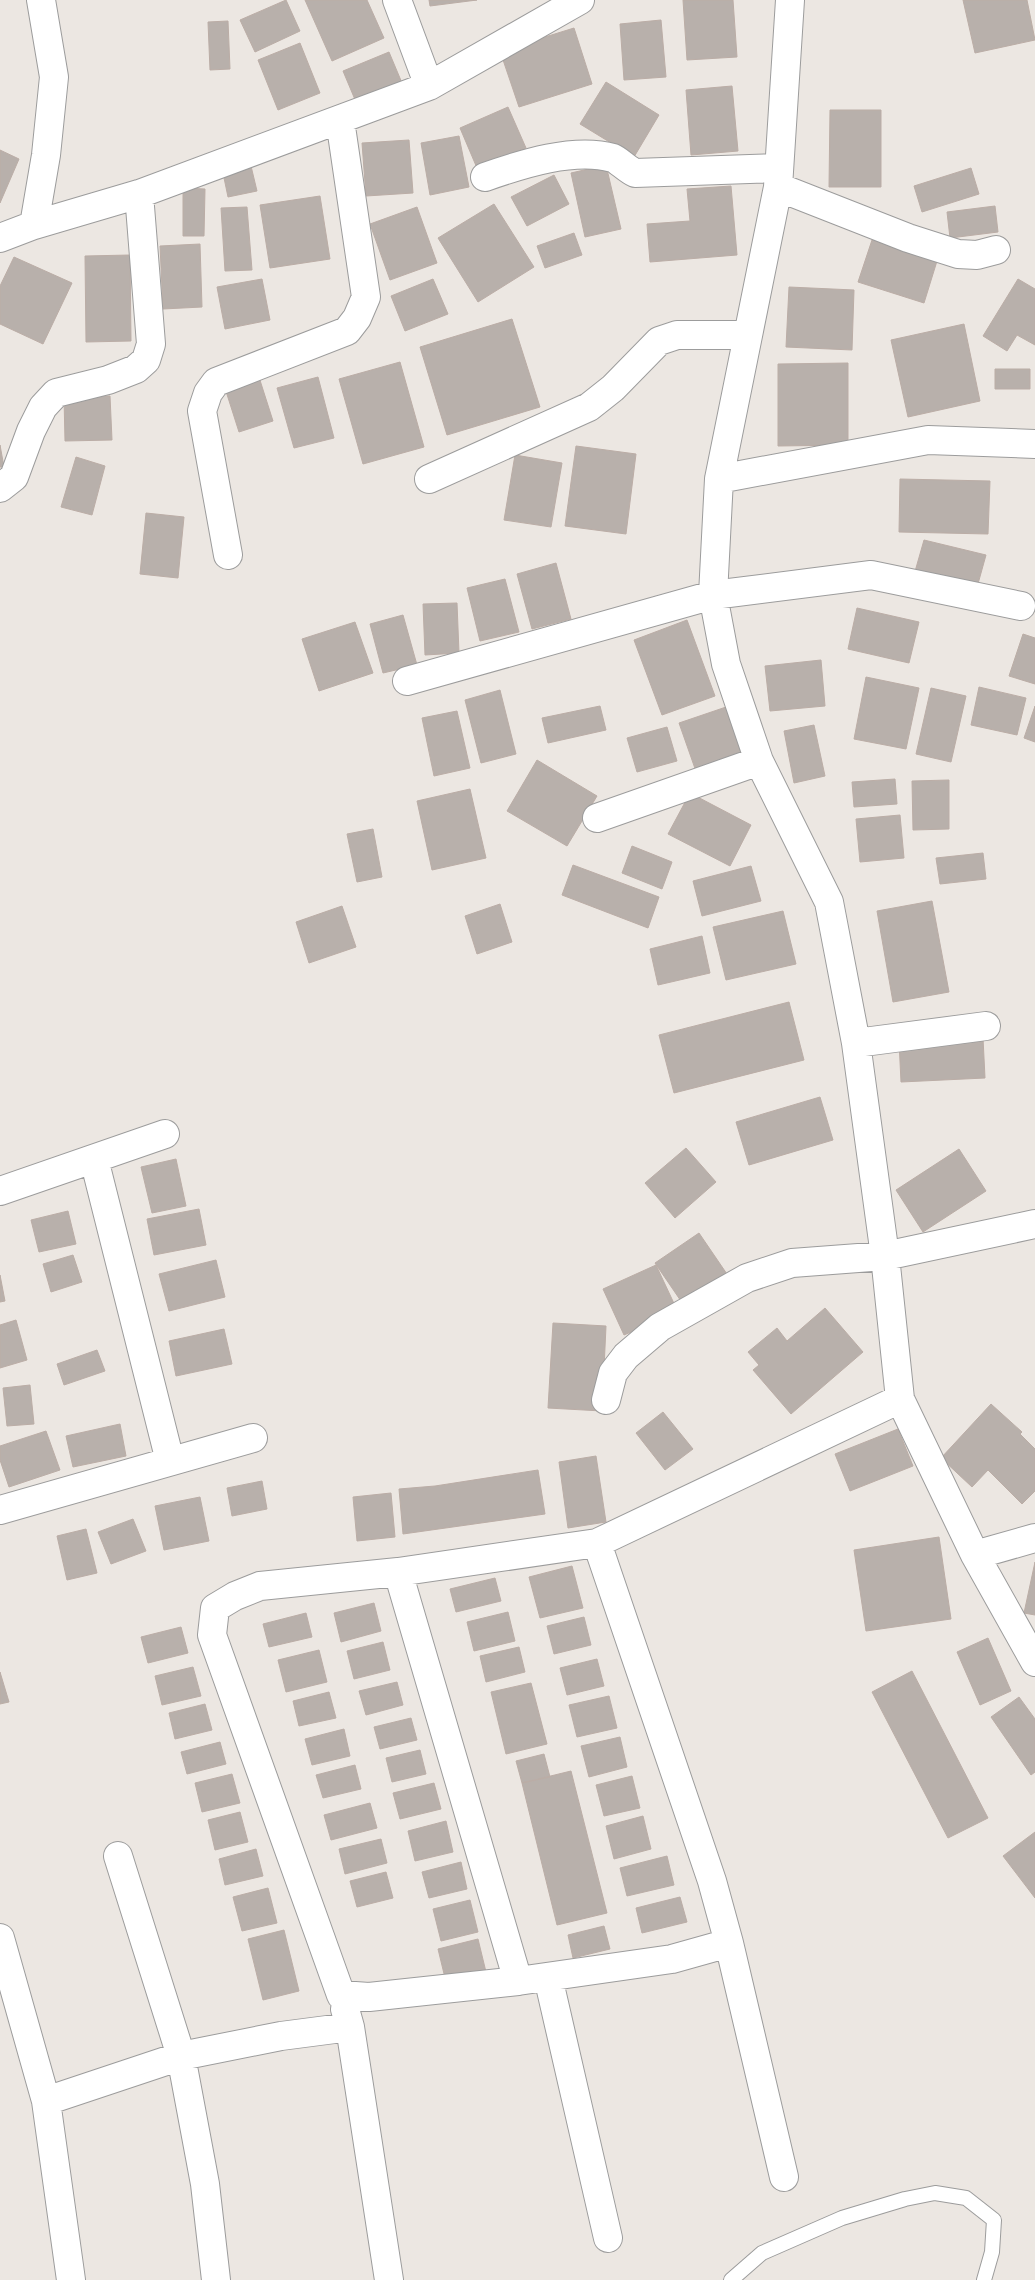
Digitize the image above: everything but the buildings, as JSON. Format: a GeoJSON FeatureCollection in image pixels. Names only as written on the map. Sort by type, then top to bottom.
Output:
{"type":"FeatureCollection","features":[{"type":"Feature","properties":{"kind":"street"},"geometry":{"type":"LineString","coordinates":[[34,225],[46,155],[54,77],[41,0]]}},
{"type":"Feature","properties":{"kind":"street"},"geometry":{"type":"LineString","coordinates":[[397,0],[429,86]]}},
{"type":"Feature","properties":{"kind":"street"},"geometry":{"type":"LineString","coordinates":[[0,238],[34,225],[139,194],[429,86],[540,9],[580,0]]}},
{"type":"Feature","properties":{"kind":"street"},"geometry":{"type":"LineString","coordinates":[[790,0],[779,178],[719,479],[712,595],[726,664],[759,761],[829,902],[856,1043],[885,1256],[900,1399],[975,1555],[1035,1662]]}},
{"type":"Feature","properties":{"kind":"street"},"geometry":{"type":"LineString","coordinates":[[228,555],[202,412],[208,393],[216,382],[347,331],[357,318],[366,297],[340,120]]}},
{"type":"Feature","properties":{"kind":"street"},"geometry":{"type":"LineString","coordinates":[[485,177],[528,162],[595,155],[616,159],[624,168],[635,173],[779,178],[908,238],[958,254],[977,256],[996,250]]}},
{"type":"Feature","properties":{"kind":"street"},"geometry":{"type":"LineString","coordinates":[[0,488],[14,477],[31,431],[43,408],[56,393],[108,380],[136,369],[146,360],[150,344],[139,194]]}},
{"type":"Feature","properties":{"kind":"street"},"geometry":{"type":"LineString","coordinates":[[429,479],[589,407],[613,388],[659,341],[677,335],[748,335]]}},
{"type":"Feature","properties":{"kind":"street"},"geometry":{"type":"LineString","coordinates":[[719,479],[928,440],[1035,444]]}},
{"type":"Feature","properties":{"kind":"street"},"geometry":{"type":"LineString","coordinates":[[407,681],[712,595],[871,575],[1021,606]]}},
{"type":"Feature","properties":{"kind":"street"},"geometry":{"type":"LineString","coordinates":[[597,818],[759,761]]}},
{"type":"Feature","properties":{"kind":"street"},"geometry":{"type":"LineString","coordinates":[[856,1043],[986,1026]]}},
{"type":"Feature","properties":{"kind":"street"},"geometry":{"type":"LineString","coordinates":[[0,1191],[165,1134]]}},
{"type":"Feature","properties":{"kind":"street"},"geometry":{"type":"LineString","coordinates":[[94,1159],[170,1461]]}},
{"type":"Feature","properties":{"kind":"street"},"geometry":{"type":"LineString","coordinates":[[606,1400],[613,1373],[626,1356],[660,1327],[748,1278],[792,1262],[885,1256],[1035,1224]]}},
{"type":"Feature","properties":{"kind":"street"},"geometry":{"type":"LineString","coordinates":[[389,2280],[350,2026],[212,1635],[215,1608],[235,1596],[260,1586],[398,1572],[597,1543],[900,1399]]}},
{"type":"Feature","properties":{"kind":"street"},"geometry":{"type":"LineString","coordinates":[[0,1510],[253,1438]]}},
{"type":"Feature","properties":{"kind":"street"},"geometry":{"type":"LineString","coordinates":[[975,1555],[1035,1538]]}},
{"type":"Feature","properties":{"kind":"street"},"geometry":{"type":"LineString","coordinates":[[597,1543],[712,1881],[784,2177]]}},
{"type":"Feature","properties":{"kind":"street"},"geometry":{"type":"LineString","coordinates":[[398,1572],[518,1981]]}},
{"type":"Feature","properties":{"kind":"street"},"geometry":{"type":"LineString","coordinates":[[118,1856],[181,2056],[206,2184],[216,2280]]}},
{"type":"Feature","properties":{"kind":"street"},"geometry":{"type":"LineString","coordinates":[[0,1938],[46,2100],[71,2280]]}},
{"type":"Feature","properties":{"kind":"street"},"geometry":{"type":"LineString","coordinates":[[340,1995],[369,1998],[548,1977],[672,1959],[728,1943]]}},
{"type":"Feature","properties":{"kind":"street"},"geometry":{"type":"LineString","coordinates":[[548,1977],[608,2238]]}},
{"type":"Feature","properties":{"kind":"street"},"geometry":{"type":"LineString","coordinates":[[46,2100],[181,2056],[281,2036],[350,2026]]}},
{"type":"Feature","properties":{"kind":"lane"},"geometry":{"type":"LineString","coordinates":[[731,2280],[762,2253],[869,2210],[935,2193],[966,2198],[994,2220],[992,2252],[984,2280]]}}]}
